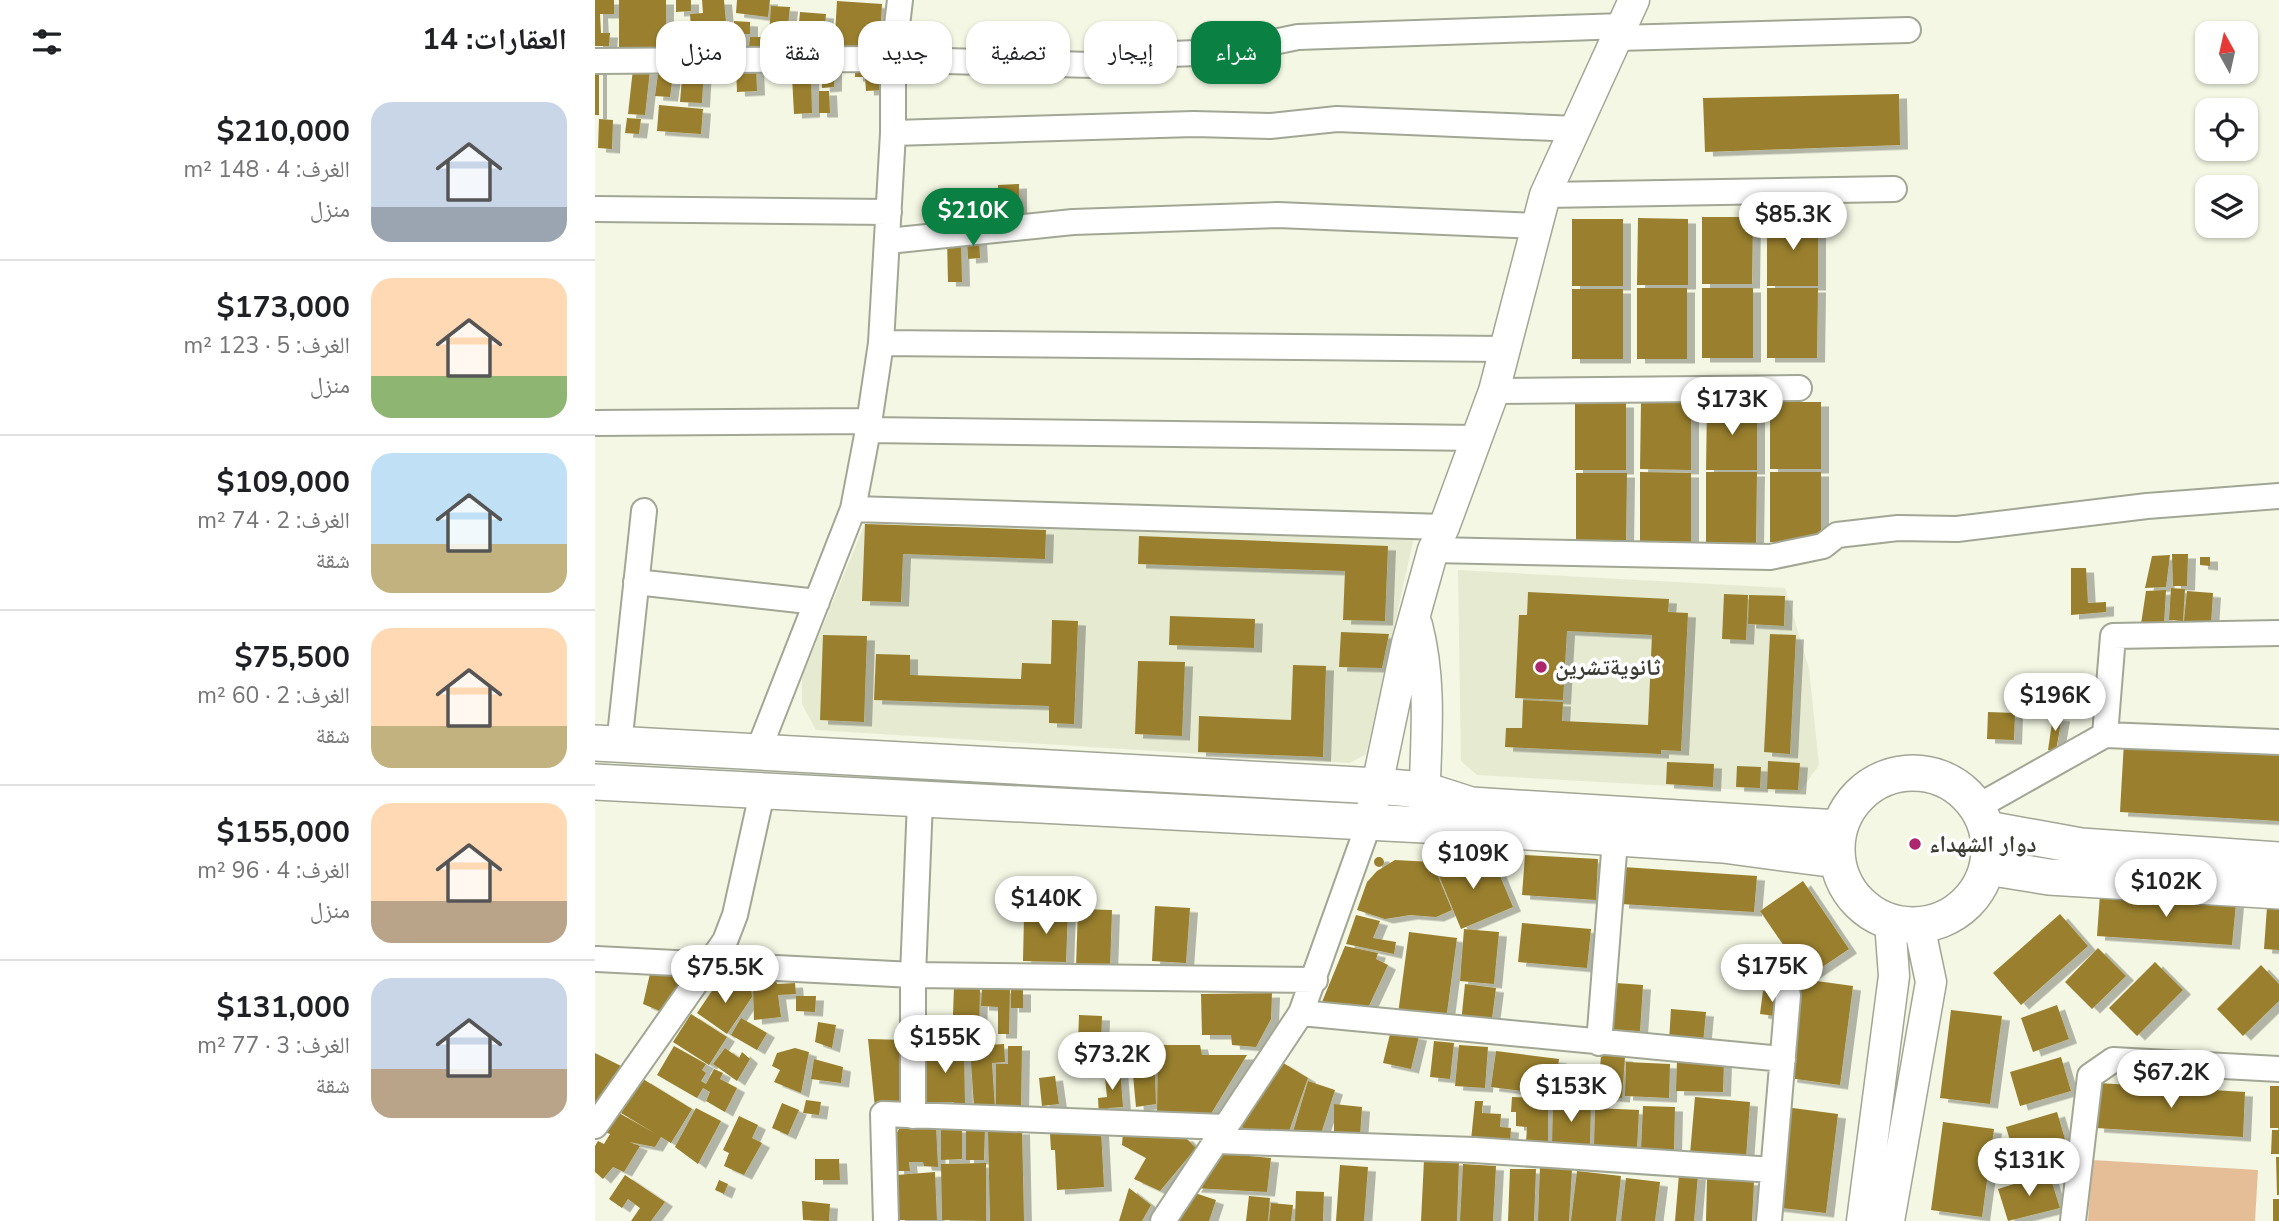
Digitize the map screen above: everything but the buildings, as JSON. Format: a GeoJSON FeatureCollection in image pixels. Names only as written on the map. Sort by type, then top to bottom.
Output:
{"type":"FeatureCollection","features":[{"type":"Feature","properties":{"kind":"main road"},"geometry":{"type":"LineString","coordinates":[[607,744],[1377,786],[1424,790],[1471,805],[1838,844]]}},
{"type":"Feature","properties":{"kind":"main road"},"geometry":{"type":"LineString","coordinates":[[1916,773],[1940,778],[1961,789],[1982,818],[1990,848],[1987,867],[1969,901],[1955,913],[1905,923],[1871,912],[1855,898],[1843,880],[1838,844],[1853,802],[1871,786],[1893,776],[1916,773]]}},
{"type":"Feature","properties":{"kind":"main road"},"geometry":{"type":"LineString","coordinates":[[595,782],[762,793],[1424,825],[1775,850],[1838,844]]}},
{"type":"Feature","properties":{"kind":"main road"},"geometry":{"type":"LineString","coordinates":[[1982,818],[2081,846],[2279,860]]}},
{"type":"Feature","properties":{"kind":"main road"},"geometry":{"type":"LineString","coordinates":[[1987,867],[2049,877],[2279,891]]}},
{"type":"Feature","properties":{"kind":"street"},"geometry":{"type":"LineString","coordinates":[[898,21],[900,0]]}},
{"type":"Feature","properties":{"kind":"street"},"geometry":{"type":"LineString","coordinates":[[952,61],[1093,65],[1170,54],[1224,52],[1297,37],[1625,21],[1908,30]]}},
{"type":"Feature","properties":{"kind":"street"},"geometry":{"type":"LineString","coordinates":[[1163,1221],[1301,1013],[1315,980],[1369,823],[1407,643],[1438,538],[1494,391],[1545,195],[1625,21]]}},
{"type":"Feature","properties":{"kind":"street"},"geometry":{"type":"LineString","coordinates":[[595,61],[858,59]]}},
{"type":"Feature","properties":{"kind":"street"},"geometry":{"type":"LineString","coordinates":[[757,754],[853,509],[881,343],[888,241],[893,84]]}},
{"type":"Feature","properties":{"kind":"street"},"geometry":{"type":"LineString","coordinates":[[893,133],[1194,124],[1270,126],[1337,119],[1577,129]]}},
{"type":"Feature","properties":{"kind":"street"},"geometry":{"type":"LineString","coordinates":[[1545,195],[1894,189]]}},
{"type":"Feature","properties":{"kind":"street"},"geometry":{"type":"LineString","coordinates":[[595,209],[889,212]]}},
{"type":"Feature","properties":{"kind":"street"},"geometry":{"type":"LineString","coordinates":[[888,241],[1073,222],[1278,215],[1537,226]]}},
{"type":"Feature","properties":{"kind":"street"},"geometry":{"type":"LineString","coordinates":[[881,343],[1505,349]]}},
{"type":"Feature","properties":{"kind":"street"},"geometry":{"type":"LineString","coordinates":[[1494,391],[1799,388]]}},
{"type":"Feature","properties":{"kind":"street"},"geometry":{"type":"LineString","coordinates":[[595,423],[1477,438]]}},
{"type":"Feature","properties":{"kind":"street"},"geometry":{"type":"LineString","coordinates":[[853,509],[1770,557],[1823,546],[1837,535],[1898,528],[1957,528],[2147,506],[2279,496]]}},
{"type":"Feature","properties":{"kind":"street"},"geometry":{"type":"LineString","coordinates":[[607,744],[636,582],[644,511]]}},
{"type":"Feature","properties":{"kind":"street"},"geometry":{"type":"LineString","coordinates":[[636,582],[817,601]]}},
{"type":"Feature","properties":{"kind":"street"},"geometry":{"type":"LineString","coordinates":[[1415,618],[1426,678],[1424,825]]}},
{"type":"Feature","properties":{"kind":"street"},"geometry":{"type":"LineString","coordinates":[[2105,734],[2113,636],[2279,633]]}},
{"type":"Feature","properties":{"kind":"street"},"geometry":{"type":"LineString","coordinates":[[1982,818],[2105,734],[2279,742]]}},
{"type":"Feature","properties":{"kind":"street"},"geometry":{"type":"LineString","coordinates":[[595,1126],[725,941],[735,915],[762,793]]}},
{"type":"Feature","properties":{"kind":"street"},"geometry":{"type":"LineString","coordinates":[[913,1116],[913,975],[920,801]]}},
{"type":"Feature","properties":{"kind":"street"},"geometry":{"type":"LineString","coordinates":[[1599,1043],[1615,840]]}},
{"type":"Feature","properties":{"kind":"street"},"geometry":{"type":"LineString","coordinates":[[1862,1221],[1894,976],[1905,923]]}},
{"type":"Feature","properties":{"kind":"street"},"geometry":{"type":"LineString","coordinates":[[1889,1221],[1931,982],[1905,923]]}},
{"type":"Feature","properties":{"kind":"street"},"geometry":{"type":"LineString","coordinates":[[597,959],[913,975],[1315,980]]}},
{"type":"Feature","properties":{"kind":"street"},"geometry":{"type":"LineString","coordinates":[[1769,1221],[1789,995]]}},
{"type":"Feature","properties":{"kind":"street"},"geometry":{"type":"LineString","coordinates":[[1301,1013],[1783,1059]]}},
{"type":"Feature","properties":{"kind":"street"},"geometry":{"type":"LineString","coordinates":[[2073,1221],[2090,1076],[2113,1060],[2279,1069]]}},
{"type":"Feature","properties":{"kind":"street"},"geometry":{"type":"LineString","coordinates":[[886,1221],[883,1114],[1773,1170]]}},
{"type":"Feature","properties":{"kind":"shaded area"},"geometry":{"type":"Polygon","coordinates":[[[877,520],[1414,537],[1366,754],[1350,763],[816,730],[802,704],[802,677],[864,526],[877,520]]]}},
{"type":"Feature","properties":{"kind":"shaded area"},"geometry":{"type":"Polygon","coordinates":[[[1458,570],[1785,588],[1809,669],[1819,765],[1799,793],[1477,775],[1461,761],[1458,570]]]}},
{"type":"Feature","properties":{"kind":"shaded area"},"geometry":{"type":"Polygon","coordinates":[[[2092,1160],[2258,1170],[2255,1221],[2088,1221],[2092,1160]]]}},
{"type":"Feature","properties":{"kind":"place","name":"ثانويةتشرين"},"geometry":{"type":"Point","coordinates":[1541,667]}},
{"type":"Feature","properties":{"kind":"place","name":"دوار الشهداء"},"geometry":{"type":"Point","coordinates":[1915,844]}}]}
